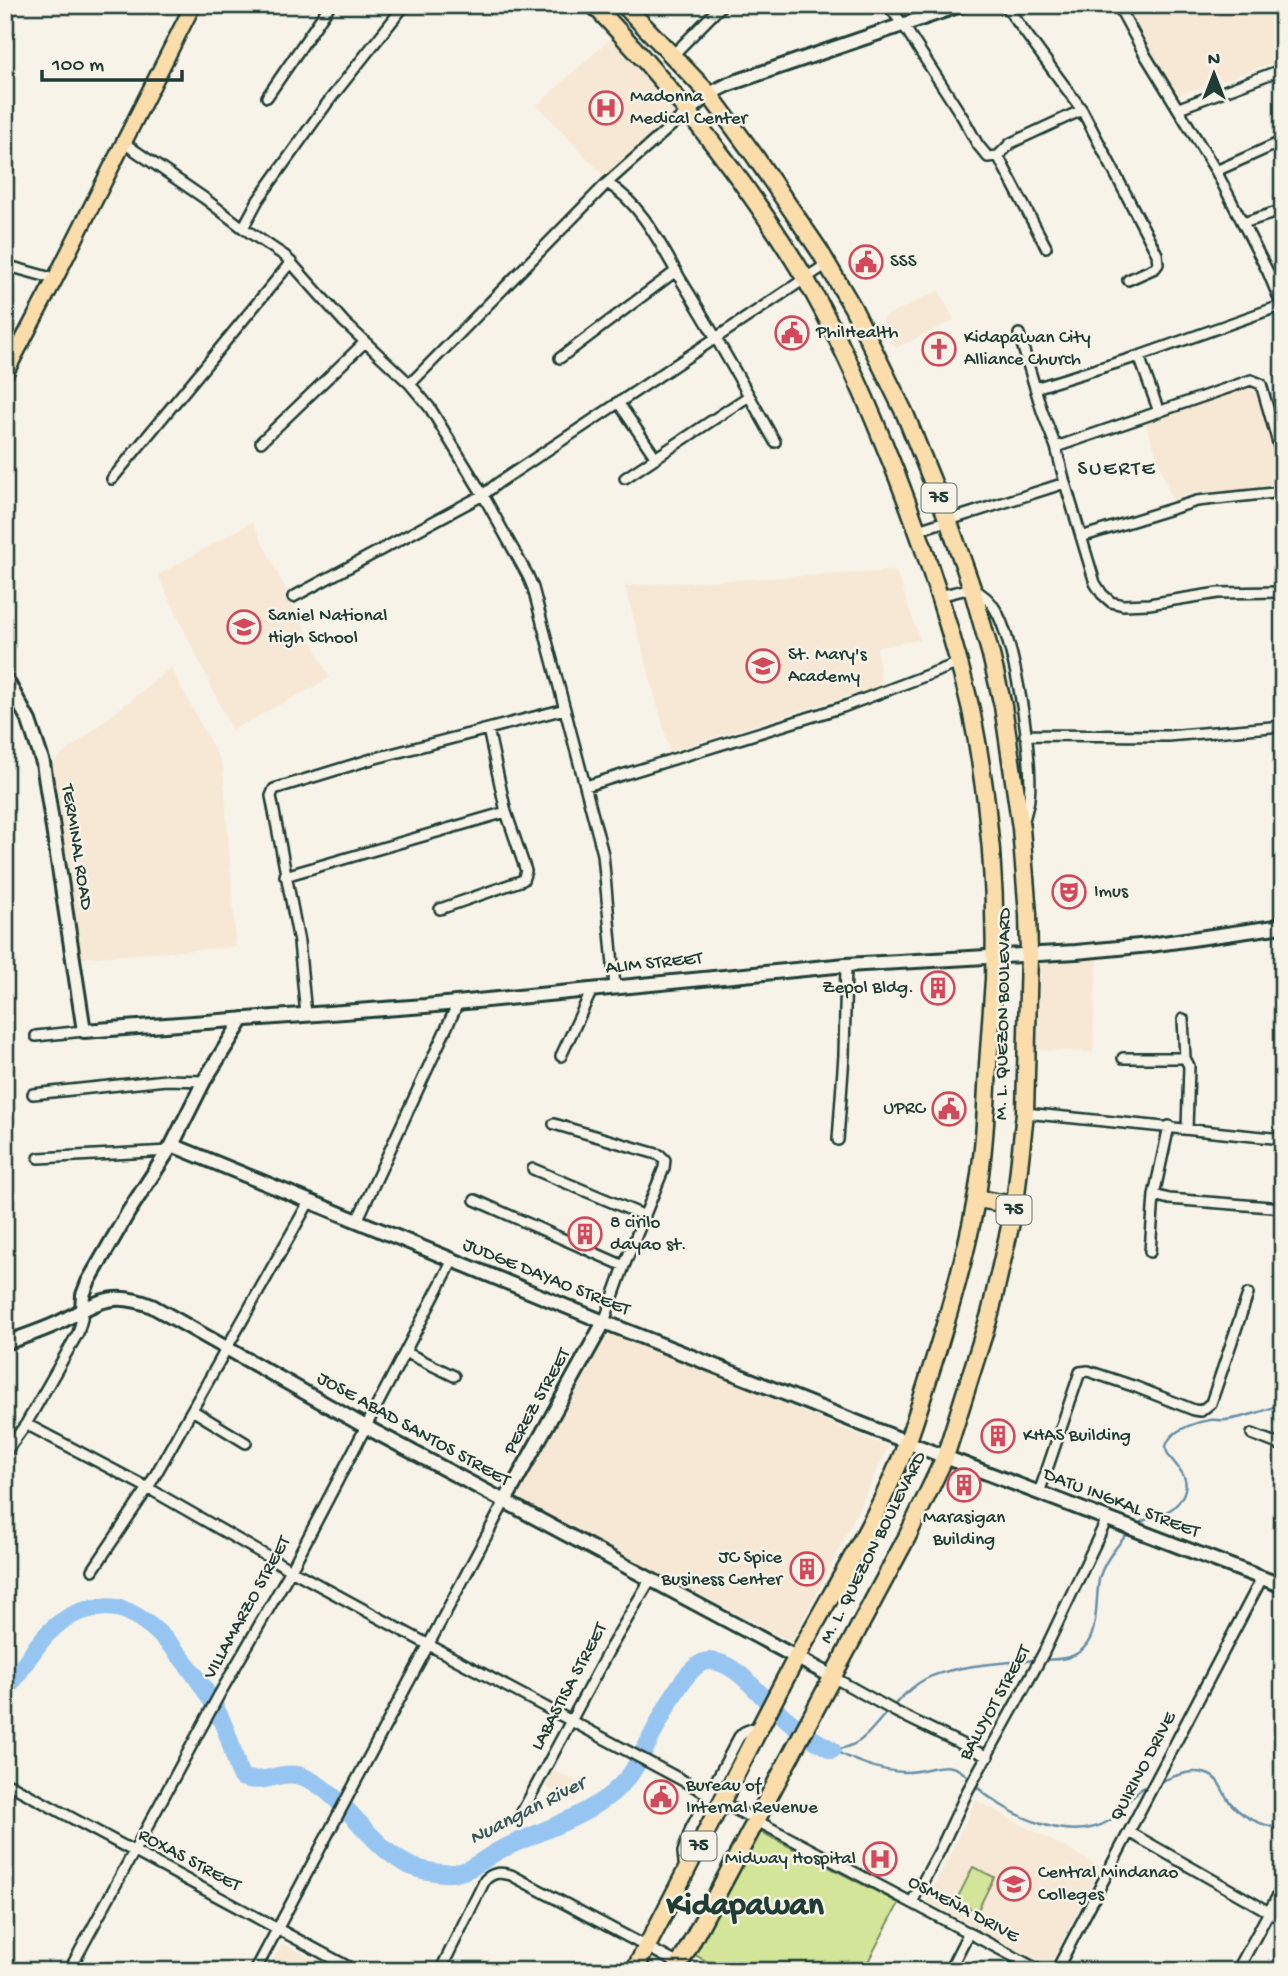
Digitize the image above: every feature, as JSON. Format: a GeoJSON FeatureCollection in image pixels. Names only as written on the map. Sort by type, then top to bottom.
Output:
{"type":"FeatureCollection","features":[{"type":"Feature","properties":{"kind":"highway","name":"M. L. QUEZON BOULEVARD"},"geometry":{"type":"LineString","coordinates":[[594,5],[689,110],[740,180],[805,279],[851,366],[898,476],[918,530],[959,663],[978,750],[989,834],[994,956],[986,1109],[977,1199],[951,1304],[907,1443],[872,1519],[762,1724],[715,1798],[685,1874],[634,1971]]}},
{"type":"Feature","properties":{"kind":"highway","name":"M. L. QUEZON BOULEVARD"},"geometry":{"type":"LineString","coordinates":[[626,6],[709,94],[754,155],[853,308],[905,414],[948,520],[972,588],[991,655],[1003,706],[1021,828],[1028,914],[1025,1113],[1014,1205],[990,1314],[945,1457],[907,1536],[678,1967]]}},
{"type":"Feature","properties":{"kind":"highway"},"geometry":{"type":"LineString","coordinates":[[977,1199],[1014,1205]]}},
{"type":"Feature","properties":{"kind":"main road"},"geometry":{"type":"LineString","coordinates":[[5,374],[193,5]]}},
{"type":"Feature","properties":{"kind":"street"},"geometry":{"type":"LineString","coordinates":[[267,97],[330,5]]}},
{"type":"Feature","properties":{"kind":"street"},"geometry":{"type":"LineString","coordinates":[[243,228],[258,200],[328,102],[405,5]]}},
{"type":"Feature","properties":{"kind":"street"},"geometry":{"type":"LineString","coordinates":[[672,56],[722,5]]}},
{"type":"Feature","properties":{"kind":"street"},"geometry":{"type":"LineString","coordinates":[[410,384],[607,183],[709,94],[729,84],[961,5]]}},
{"type":"Feature","properties":{"kind":"street"},"geometry":{"type":"LineString","coordinates":[[1005,5],[1083,110],[1157,254],[1158,264],[1155,268],[1128,280]]}},
{"type":"Feature","properties":{"kind":"street"},"geometry":{"type":"LineString","coordinates":[[1035,388],[1139,356],[1282,306],[1268,272],[1216,171],[1118,5]]}},
{"type":"Feature","properties":{"kind":"street"},"geometry":{"type":"LineString","coordinates":[[892,7],[985,155],[992,158],[998,156],[1011,143],[1083,110]]}},
{"type":"Feature","properties":{"kind":"street"},"geometry":{"type":"LineString","coordinates":[[1179,108],[1283,69]]}},
{"type":"Feature","properties":{"kind":"street"},"geometry":{"type":"LineString","coordinates":[[1216,171],[1283,141]]}},
{"type":"Feature","properties":{"kind":"street"},"geometry":{"type":"LineString","coordinates":[[124,142],[291,262],[344,322],[425,400],[483,495],[533,588],[603,854],[615,987]]}},
{"type":"Feature","properties":{"kind":"street"},"geometry":{"type":"LineString","coordinates":[[998,156],[1046,247]]}},
{"type":"Feature","properties":{"kind":"street"},"geometry":{"type":"LineString","coordinates":[[607,183],[621,193],[641,215],[716,337],[775,442]]}},
{"type":"Feature","properties":{"kind":"street"},"geometry":{"type":"LineString","coordinates":[[1243,223],[1283,210]]}},
{"type":"Feature","properties":{"kind":"street"},"geometry":{"type":"LineString","coordinates":[[112,479],[291,262]]}},
{"type":"Feature","properties":{"kind":"street"},"geometry":{"type":"LineString","coordinates":[[293,597],[483,495],[827,264]]}},
{"type":"Feature","properties":{"kind":"street"},"geometry":{"type":"LineString","coordinates":[[5,265],[55,279]]}},
{"type":"Feature","properties":{"kind":"street"},"geometry":{"type":"LineString","coordinates":[[560,358],[676,271]]}},
{"type":"Feature","properties":{"kind":"street"},"geometry":{"type":"LineString","coordinates":[[1019,334],[1056,447],[1095,583],[1102,594],[1111,602],[1135,605],[1218,593],[1283,592]]}},
{"type":"Feature","properties":{"kind":"street"},"geometry":{"type":"LineString","coordinates":[[261,442],[365,342]]}},
{"type":"Feature","properties":{"kind":"street"},"geometry":{"type":"LineString","coordinates":[[1139,356],[1159,412]]}},
{"type":"Feature","properties":{"kind":"street"},"geometry":{"type":"LineString","coordinates":[[1056,447],[1251,380],[1261,384],[1283,460]]}},
{"type":"Feature","properties":{"kind":"street"},"geometry":{"type":"LineString","coordinates":[[625,478],[749,396]]}},
{"type":"Feature","properties":{"kind":"street"},"geometry":{"type":"LineString","coordinates":[[618,402],[656,458]]}},
{"type":"Feature","properties":{"kind":"street"},"geometry":{"type":"LineString","coordinates":[[918,530],[1065,484]]}},
{"type":"Feature","properties":{"kind":"street"},"geometry":{"type":"LineString","coordinates":[[1081,537],[1197,501],[1283,492]]}},
{"type":"Feature","properties":{"kind":"street"},"geometry":{"type":"LineString","coordinates":[[939,596],[972,588],[987,598],[1001,620],[1016,680],[1030,782],[1029,799],[1021,828]]}},
{"type":"Feature","properties":{"kind":"street"},"geometry":{"type":"LineString","coordinates":[[586,786],[843,706],[959,663]]}},
{"type":"Feature","properties":{"kind":"street","name":"TERMINAL ROAD"},"geometry":{"type":"LineString","coordinates":[[5,677],[29,721],[43,763],[84,1031]]}},
{"type":"Feature","properties":{"kind":"street"},"geometry":{"type":"LineString","coordinates":[[306,1015],[299,942],[271,796],[274,789],[360,762],[565,709]]}},
{"type":"Feature","properties":{"kind":"street"},"geometry":{"type":"LineString","coordinates":[[1025,735],[1168,736],[1283,726]]}},
{"type":"Feature","properties":{"kind":"street"},"geometry":{"type":"LineString","coordinates":[[440,909],[523,880],[526,876],[506,812],[488,729]]}},
{"type":"Feature","properties":{"kind":"street"},"geometry":{"type":"LineString","coordinates":[[285,876],[506,812]]}},
{"type":"Feature","properties":{"kind":"street","name":"ALIM STREET"},"geometry":{"type":"LineString","coordinates":[[36,1036],[458,1003],[846,965],[1150,945],[1280,927]]}},
{"type":"Feature","properties":{"kind":"street"},"geometry":{"type":"LineString","coordinates":[[838,1140],[844,1055],[846,965]]}},
{"type":"Feature","properties":{"kind":"street"},"geometry":{"type":"LineString","coordinates":[[561,1056],[592,990]]}},
{"type":"Feature","properties":{"kind":"street"},"geometry":{"type":"LineString","coordinates":[[357,1221],[458,1003]]}},
{"type":"Feature","properties":{"kind":"street"},"geometry":{"type":"LineString","coordinates":[[5,1453],[26,1424],[78,1333],[82,1319],[83,1295],[88,1282],[129,1211],[171,1148],[204,1082],[243,1019]]}},
{"type":"Feature","properties":{"kind":"street"},"geometry":{"type":"LineString","coordinates":[[1183,1019],[1185,1058],[1189,1066],[1187,1129]]}},
{"type":"Feature","properties":{"kind":"street"},"geometry":{"type":"LineString","coordinates":[[1123,1058],[1185,1058]]}},
{"type":"Feature","properties":{"kind":"street"},"geometry":{"type":"LineString","coordinates":[[33,1094],[166,1080],[204,1082]]}},
{"type":"Feature","properties":{"kind":"street"},"geometry":{"type":"LineString","coordinates":[[1025,1113],[1283,1139]]}},
{"type":"Feature","properties":{"kind":"street","name":"PEREZ STREET"},"geometry":{"type":"LineString","coordinates":[[255,1971],[505,1501],[604,1322],[664,1168],[665,1158],[660,1154],[554,1124]]}},
{"type":"Feature","properties":{"kind":"street"},"geometry":{"type":"LineString","coordinates":[[1150,1252],[1154,1195],[1169,1126]]}},
{"type":"Feature","properties":{"kind":"street"},"geometry":{"type":"LineString","coordinates":[[39,1158],[171,1148]]}},
{"type":"Feature","properties":{"kind":"street","name":"JUDGE DAYAO STREET"},"geometry":{"type":"LineString","coordinates":[[171,1148],[945,1457]]}},
{"type":"Feature","properties":{"kind":"street"},"geometry":{"type":"LineString","coordinates":[[533,1169],[645,1216]]}},
{"type":"Feature","properties":{"kind":"street"},"geometry":{"type":"LineString","coordinates":[[1154,1195],[1169,1199],[1283,1208]]}},
{"type":"Feature","properties":{"kind":"street"},"geometry":{"type":"LineString","coordinates":[[475,1200],[624,1266]]}},
{"type":"Feature","properties":{"kind":"street"},"geometry":{"type":"LineString","coordinates":[[93,1570],[148,1488],[309,1202]]}},
{"type":"Feature","properties":{"kind":"street","name":"VILLAMARZO STREET"},"geometry":{"type":"LineString","coordinates":[[69,1971],[290,1570],[453,1260]]}},
{"type":"Feature","properties":{"kind":"street"},"geometry":{"type":"LineString","coordinates":[[1038,1493],[1080,1372],[1088,1371],[1201,1411],[1211,1403],[1248,1294]]}},
{"type":"Feature","properties":{"kind":"street","name":"JOSE ABAD SANTOS STREET"},"geometry":{"type":"LineString","coordinates":[[5,1342],[43,1330],[94,1304],[112,1299],[136,1300],[152,1306],[366,1427],[831,1676]]}},
{"type":"Feature","properties":{"kind":"street"},"geometry":{"type":"LineString","coordinates":[[405,1352],[454,1376]]}},
{"type":"Feature","properties":{"kind":"street"},"geometry":{"type":"LineString","coordinates":[[192,1410],[246,1443]]}},
{"type":"Feature","properties":{"kind":"street","name":"OSMEÑA DRIVE"},"geometry":{"type":"LineString","coordinates":[[26,1424],[148,1488],[290,1570],[653,1766],[1041,1971]]}},
{"type":"Feature","properties":{"kind":"street"},"geometry":{"type":"LineString","coordinates":[[1252,1434],[1283,1446]]}},
{"type":"Feature","properties":{"kind":"street","name":"DATU INGKAL STREET"},"geometry":{"type":"LineString","coordinates":[[945,1457],[1283,1586]]}},
{"type":"Feature","properties":{"kind":"street","name":"BALUYOT STREET"},"geometry":{"type":"LineString","coordinates":[[912,1902],[968,1790],[1044,1654],[1107,1519]]}},
{"type":"Feature","properties":{"kind":"street","name":"QUIRINO DRIVE"},"geometry":{"type":"LineString","coordinates":[[1056,1971],[1262,1578]]}},
{"type":"Feature","properties":{"kind":"street","name":"LABASTISA STREET"},"geometry":{"type":"LineString","coordinates":[[522,1812],[650,1580]]}},
{"type":"Feature","properties":{"kind":"street"},"geometry":{"type":"LineString","coordinates":[[831,1676],[896,1712],[988,1757]]}},
{"type":"Feature","properties":{"kind":"street","name":"ROXAS STREET"},"geometry":{"type":"LineString","coordinates":[[5,1782],[356,1971]]}},
{"type":"Feature","properties":{"kind":"street"},"geometry":{"type":"LineString","coordinates":[[1129,1832],[1283,1920]]}},
{"type":"Feature","properties":{"kind":"street"},"geometry":{"type":"LineString","coordinates":[[440,1971],[485,1880],[496,1873],[511,1875],[647,1947],[678,1967]]}},
{"type":"Feature","properties":{"kind":"street"},"geometry":{"type":"LineString","coordinates":[[1237,1971],[1283,1886]]}},
{"type":"Feature","properties":{"kind":"street"},"geometry":{"type":"LineString","coordinates":[[949,1971],[969,1933]]}},
{"type":"Feature","properties":{"kind":"street"},"geometry":{"type":"LineString","coordinates":[[5,1965],[16,1971]]}},
{"type":"Feature","properties":{"kind":"shaded area"},"geometry":{"type":"Polygon","coordinates":[[[1123,5],[1283,5],[1283,60],[1173,97],[1123,5]]]}},
{"type":"Feature","properties":{"kind":"shaded area","name":"Madonna Medical Center"},"geometry":{"type":"Polygon","coordinates":[[[611,38],[675,111],[605,177],[537,105],[611,38]]]}},
{"type":"Feature","properties":{"kind":"shaded area"},"geometry":{"type":"Polygon","coordinates":[[[939,290],[954,320],[896,348],[882,318],[939,290]]]}},
{"type":"Feature","properties":{"kind":"shaded area"},"geometry":{"type":"Polygon","coordinates":[[[1253,384],[1283,475],[1283,487],[1188,494],[1172,500],[1145,421],[1253,384]]]}},
{"type":"Feature","properties":{"kind":"shaded area","name":"Saniel National High School"},"geometry":{"type":"Polygon","coordinates":[[[252,522],[330,678],[232,730],[158,575],[252,522]]]}},
{"type":"Feature","properties":{"kind":"shaded area","name":"St. Mary's Academy"},"geometry":{"type":"Polygon","coordinates":[[[896,571],[920,640],[877,647],[881,686],[670,751],[625,586],[896,571]]]}},
{"type":"Feature","properties":{"kind":"shaded area"},"geometry":{"type":"Polygon","coordinates":[[[171,668],[223,766],[236,947],[82,958],[52,763],[171,668]]]}},
{"type":"Feature","properties":{"kind":"shaded area"},"geometry":{"type":"Polygon","coordinates":[[[1098,959],[1093,1052],[1038,1050],[1041,961],[1098,959]]]}},
{"type":"Feature","properties":{"kind":"shaded area"},"geometry":{"type":"Polygon","coordinates":[[[609,1331],[888,1447],[792,1642],[516,1499],[609,1331]]]}},
{"type":"Feature","properties":{"kind":"shaded area"},"geometry":{"type":"Polygon","coordinates":[[[553,1770],[583,1784],[575,1801],[545,1787],[553,1770]]]}},
{"type":"Feature","properties":{"kind":"shaded area","name":"Central Mindanao Colleges"},"geometry":{"type":"Polygon","coordinates":[[[976,1800],[1101,1867],[1049,1967],[927,1901],[976,1800]]]}},
{"type":"Feature","properties":{"kind":"shaded area"},"geometry":{"type":"Polygon","coordinates":[[[282,1943],[335,1971],[267,1971],[282,1943]]]}},
{"type":"Feature","properties":{"kind":"green space"},"geometry":{"type":"Polygon","coordinates":[[[761,1832],[899,1903],[863,1971],[724,1971],[695,1955],[761,1832]]]}},
{"type":"Feature","properties":{"kind":"green space"},"geometry":{"type":"Polygon","coordinates":[[[973,1867],[994,1877],[977,1912],[956,1901],[973,1867]]]}},
{"type":"Feature","properties":{"kind":"waterway"},"geometry":{"type":"LineString","coordinates":[[1136,1526],[1174,1508],[1185,1491],[1182,1473],[1167,1452],[1166,1445],[1174,1434],[1200,1422],[1247,1416],[1283,1402]]}},
{"type":"Feature","properties":{"kind":"waterway"},"geometry":{"type":"LineString","coordinates":[[1042,1660],[1069,1657],[1080,1652],[1087,1644],[1092,1635],[1101,1573],[1128,1533]]}},
{"type":"Feature","properties":{"kind":"waterway","name":"Nuangan River"},"geometry":{"type":"LineString","coordinates":[[5,1692],[40,1642],[57,1625],[81,1612],[97,1608],[122,1609],[144,1621],[159,1634],[201,1684],[221,1719],[241,1777],[258,1780],[290,1775],[308,1779],[338,1801],[394,1857],[410,1866],[440,1873],[466,1870],[497,1852],[587,1811],[602,1801],[629,1776],[687,1676],[698,1665],[709,1661],[718,1662],[734,1670],[791,1723],[832,1750]]}},
{"type":"Feature","properties":{"kind":"waterway"},"geometry":{"type":"LineString","coordinates":[[893,1706],[914,1686],[933,1676],[977,1666],[1035,1660]]}},
{"type":"Feature","properties":{"kind":"waterway"},"geometry":{"type":"LineString","coordinates":[[832,1750],[858,1742],[888,1711]]}},
{"type":"Feature","properties":{"kind":"waterway","name":"Nuangan River"},"geometry":{"type":"LineString","coordinates":[[835,1751],[885,1770],[912,1772],[946,1766],[962,1772],[970,1779]]}},
{"type":"Feature","properties":{"kind":"waterway","name":"Nuangan River"},"geometry":{"type":"LineString","coordinates":[[1159,1782],[1188,1773],[1207,1774],[1217,1781],[1237,1810],[1259,1823],[1283,1829]]}},
{"type":"Feature","properties":{"kind":"waterway","name":"Nuangan River"},"geometry":{"type":"LineString","coordinates":[[974,1784],[1002,1806],[1019,1815],[1037,1823],[1075,1830],[1093,1828],[1109,1821],[1142,1788],[1149,1785]]}},
{"type":"Feature","properties":{"kind":"place","name":"Madonna Medical Center"},"geometry":{"type":"Point","coordinates":[606,108]}},
{"type":"Feature","properties":{"kind":"place","name":"SSS"},"geometry":{"type":"Point","coordinates":[866,262]}},
{"type":"Feature","properties":{"kind":"place","name":"PhilHealth"},"geometry":{"type":"Point","coordinates":[792,333]}},
{"type":"Feature","properties":{"kind":"place","name":"Kidapawan City Alliance Church"},"geometry":{"type":"Point","coordinates":[939,349]}},
{"type":"Feature","properties":{"kind":"place","name":"Saniel National High School"},"geometry":{"type":"Point","coordinates":[244,627]}},
{"type":"Feature","properties":{"kind":"place","name":"St. Mary's Academy"},"geometry":{"type":"Point","coordinates":[763,666]}},
{"type":"Feature","properties":{"kind":"place","name":"Imus"},"geometry":{"type":"Point","coordinates":[1069,892]}},
{"type":"Feature","properties":{"kind":"place","name":"Zepol Bldg."},"geometry":{"type":"Point","coordinates":[938,988]}},
{"type":"Feature","properties":{"kind":"place","name":"UPRC"},"geometry":{"type":"Point","coordinates":[949,1109]}},
{"type":"Feature","properties":{"kind":"place","name":"8 cirilo dayao st."},"geometry":{"type":"Point","coordinates":[585,1234]}},
{"type":"Feature","properties":{"kind":"place","name":"KHAS Building"},"geometry":{"type":"Point","coordinates":[998,1436]}},
{"type":"Feature","properties":{"kind":"place","name":"Marasigan Building"},"geometry":{"type":"Point","coordinates":[964,1485]}},
{"type":"Feature","properties":{"kind":"place","name":"JC Spice Business Center"},"geometry":{"type":"Point","coordinates":[807,1569]}},
{"type":"Feature","properties":{"kind":"place","name":"Bureau of Internal Revenue"},"geometry":{"type":"Point","coordinates":[661,1797]}},
{"type":"Feature","properties":{"kind":"place","name":"Midway Hospital"},"geometry":{"type":"Point","coordinates":[880,1859]}},
{"type":"Feature","properties":{"kind":"place","name":"Central Mindanao Colleges"},"geometry":{"type":"Point","coordinates":[1014,1884]}},
{"type":"Feature","properties":{"kind":"district","name":"SUERTE"},"geometry":{"type":"Point","coordinates":[1117,470]}},
{"type":"Feature","properties":{"kind":"district","name":"Kidapawan"},"geometry":{"type":"Point","coordinates":[745,1907]}}]}
